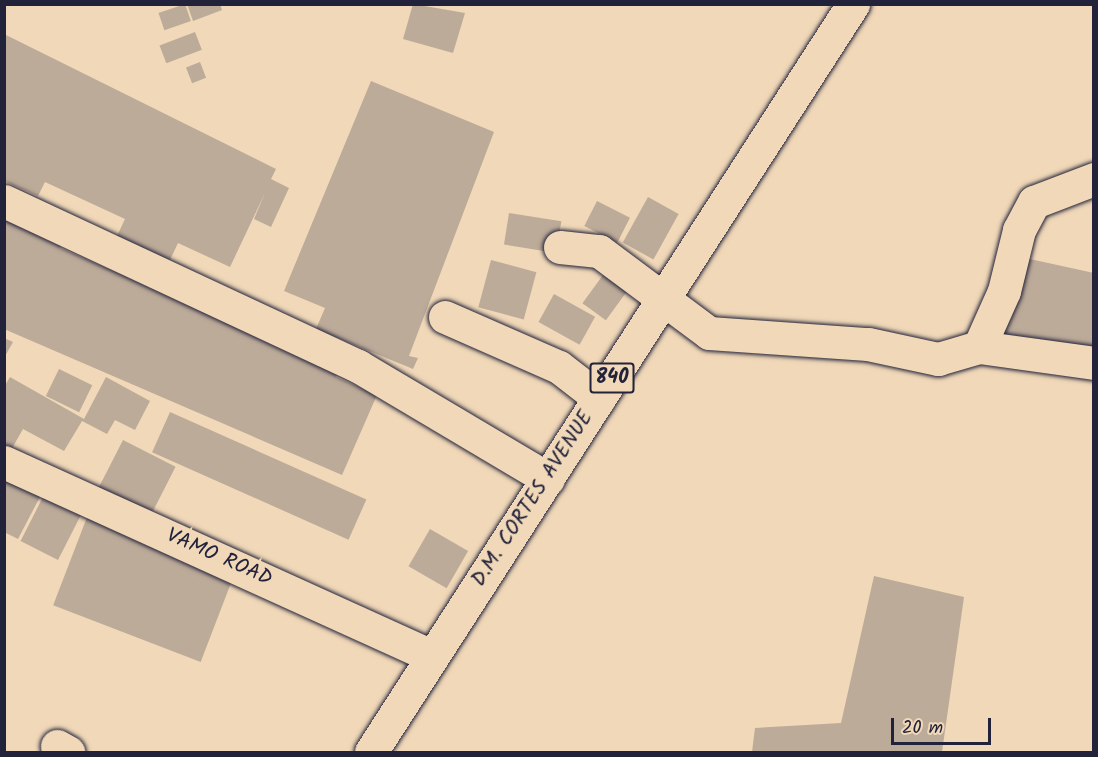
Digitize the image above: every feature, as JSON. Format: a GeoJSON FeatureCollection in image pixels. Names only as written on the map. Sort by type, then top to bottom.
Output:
{"type":"FeatureCollection","features":[{"type":"Feature","properties":{"kind":"main road","name":"D.M. CORTES AVENUE"},"geometry":{"type":"LineString","coordinates":[[370,753],[663,303],[853,4]]}},
{"type":"Feature","properties":{"kind":"main road"},"geometry":{"type":"LineString","coordinates":[[979,346],[1004,291],[1019,231],[1034,202],[1094,179]]}},
{"type":"Feature","properties":{"kind":"main road"},"geometry":{"type":"LineString","coordinates":[[4,201],[358,366],[548,479]]}},
{"type":"Feature","properties":{"kind":"main road"},"geometry":{"type":"LineString","coordinates":[[560,247],[599,251],[663,303],[709,333],[868,344],[938,359],[979,346],[1094,363]]}},
{"type":"Feature","properties":{"kind":"main road"},"geometry":{"type":"LineString","coordinates":[[446,317],[559,367],[599,398]]}},
{"type":"Feature","properties":{"kind":"main road","name":"VAMO ROAD"},"geometry":{"type":"LineString","coordinates":[[4,462],[432,656]]}},
{"type":"Feature","properties":{"kind":"building"},"geometry":{"type":"Polygon","coordinates":[[[185,4],[191,21],[164,30],[159,13],[185,4]]]}},
{"type":"Feature","properties":{"kind":"building"},"geometry":{"type":"Polygon","coordinates":[[[187,4],[220,4],[222,10],[193,21],[187,4]]]}},
{"type":"Feature","properties":{"kind":"building"},"geometry":{"type":"Polygon","coordinates":[[[413,4],[465,13],[453,53],[403,39],[413,4]]]}},
{"type":"Feature","properties":{"kind":"building"},"geometry":{"type":"Polygon","coordinates":[[[195,32],[202,50],[166,63],[160,46],[195,32]]]}},
{"type":"Feature","properties":{"kind":"building"},"geometry":{"type":"Polygon","coordinates":[[[4,34],[276,169],[271,179],[289,188],[271,227],[254,219],[265,193],[230,267],[178,243],[170,260],[117,236],[125,219],[45,182],[38,196],[4,181],[4,34]]]}},
{"type":"Feature","properties":{"kind":"building"},"geometry":{"type":"Polygon","coordinates":[[[200,62],[206,78],[192,83],[186,67],[200,62]]]}},
{"type":"Feature","properties":{"kind":"building"},"geometry":{"type":"Polygon","coordinates":[[[371,81],[494,132],[409,356],[418,358],[413,369],[316,329],[325,308],[284,291],[371,81]]]}},
{"type":"Feature","properties":{"kind":"building"},"geometry":{"type":"Polygon","coordinates":[[[648,197],[679,214],[653,259],[623,242],[648,197]]]}},
{"type":"Feature","properties":{"kind":"building"},"geometry":{"type":"Polygon","coordinates":[[[597,201],[630,218],[617,243],[584,226],[597,201]]]}},
{"type":"Feature","properties":{"kind":"building"},"geometry":{"type":"Polygon","coordinates":[[[12,210],[66,233],[60,248],[118,273],[123,262],[180,286],[174,299],[269,339],[344,360],[336,377],[377,395],[342,475],[4,329],[4,222],[12,210]]]}},
{"type":"Feature","properties":{"kind":"building"},"geometry":{"type":"Polygon","coordinates":[[[509,213],[561,221],[556,253],[504,245],[509,213]]]}},
{"type":"Feature","properties":{"kind":"building"},"geometry":{"type":"Polygon","coordinates":[[[1016,256],[1094,273],[1094,355],[998,334],[1016,256]]]}},
{"type":"Feature","properties":{"kind":"building"},"geometry":{"type":"Polygon","coordinates":[[[491,260],[536,272],[524,319],[478,307],[491,260]]]}},
{"type":"Feature","properties":{"kind":"building"},"geometry":{"type":"Polygon","coordinates":[[[603,275],[626,292],[606,320],[582,303],[603,275]]]}},
{"type":"Feature","properties":{"kind":"building"},"geometry":{"type":"Polygon","coordinates":[[[554,294],[595,317],[580,345],[538,322],[554,294]]]}},
{"type":"Feature","properties":{"kind":"building"},"geometry":{"type":"Polygon","coordinates":[[[4,338],[13,342],[4,358],[4,338]]]}},
{"type":"Feature","properties":{"kind":"building"},"geometry":{"type":"Polygon","coordinates":[[[59,369],[92,385],[79,412],[46,396],[59,369]]]}},
{"type":"Feature","properties":{"kind":"building"},"geometry":{"type":"Polygon","coordinates":[[[10,377],[84,419],[106,377],[150,401],[135,430],[115,420],[107,434],[82,421],[64,451],[23,429],[6,459],[4,387],[10,377]]]}},
{"type":"Feature","properties":{"kind":"building"},"geometry":{"type":"Polygon","coordinates":[[[170,412],[366,499],[349,540],[152,452],[170,412]]]}},
{"type":"Feature","properties":{"kind":"building"},"geometry":{"type":"Polygon","coordinates":[[[123,440],[176,467],[149,519],[96,493],[123,440]]]}},
{"type":"Feature","properties":{"kind":"building"},"geometry":{"type":"Polygon","coordinates":[[[4,473],[42,493],[18,539],[4,532],[4,473]]]}},
{"type":"Feature","properties":{"kind":"building"},"geometry":{"type":"Polygon","coordinates":[[[46,491],[83,510],[58,560],[21,541],[46,491]]]}},
{"type":"Feature","properties":{"kind":"building"},"geometry":{"type":"Polygon","coordinates":[[[89,512],[237,569],[201,662],[53,605],[89,512]]]}},
{"type":"Feature","properties":{"kind":"building"},"geometry":{"type":"Polygon","coordinates":[[[430,529],[468,551],[447,588],[408,566],[430,529]]]}},
{"type":"Feature","properties":{"kind":"building"},"geometry":{"type":"Polygon","coordinates":[[[874,576],[964,597],[942,752],[752,752],[755,728],[841,723],[874,576]]]}}]}
